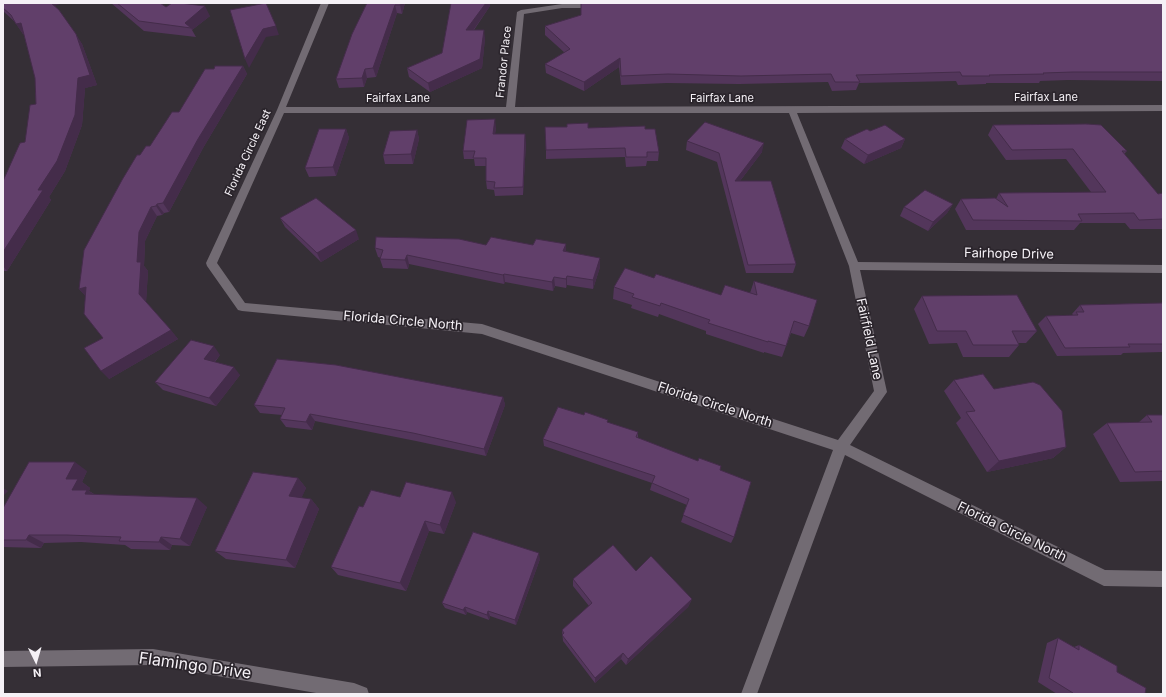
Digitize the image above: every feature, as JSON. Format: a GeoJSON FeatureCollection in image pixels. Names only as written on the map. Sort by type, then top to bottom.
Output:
{"type":"FeatureCollection","features":[{"type":"Feature","properties":{"kind":"street","name":"Florida Circle East"},"geometry":{"type":"LineString","coordinates":[[242,307],[211,263],[281,110],[325,3]]}},
{"type":"Feature","properties":{"kind":"street","name":"Frandor Place"},"geometry":{"type":"LineString","coordinates":[[510,110],[521,12],[562,6],[601,6]]}},
{"type":"Feature","properties":{"kind":"street","name":"Fairfax Lane"},"geometry":{"type":"LineString","coordinates":[[281,110],[1163,108]]}},
{"type":"Feature","properties":{"kind":"street","name":"Fairfield Lane"},"geometry":{"type":"LineString","coordinates":[[749,694],[841,447],[881,392],[854,266],[792,110]]}},
{"type":"Feature","properties":{"kind":"street","name":"Fairhope Drive"},"geometry":{"type":"LineString","coordinates":[[854,266],[1163,269]]}},
{"type":"Feature","properties":{"kind":"street","name":"Florida Circle North"},"geometry":{"type":"LineString","coordinates":[[242,307],[482,329],[841,447],[1104,578],[1163,579]]}},
{"type":"Feature","properties":{"kind":"street","name":"Flamingo Drive"},"geometry":{"type":"LineString","coordinates":[[3,659],[152,657],[354,690],[361,694]]}},
{"type":"Feature","properties":{"kind":"building"},"geometry":{"type":"Polygon","coordinates":[[[3,3],[51,3],[59,10],[76,34],[90,75],[78,78],[75,115],[57,161],[38,190],[43,190],[3,252],[3,181],[20,143],[25,142],[30,105],[36,104],[35,78],[21,23],[16,24],[11,15],[3,8],[3,3]]]}},
{"type":"Feature","properties":{"kind":"building"},"geometry":{"type":"Polygon","coordinates":[[[117,3],[160,3],[166,7],[172,3],[205,6],[185,23],[191,28],[139,21],[117,3]]]}},
{"type":"Feature","properties":{"kind":"building"},"geometry":{"type":"Polygon","coordinates":[[[266,3],[276,26],[263,29],[245,59],[230,10],[266,3]]]}},
{"type":"Feature","properties":{"kind":"building"},"geometry":{"type":"Polygon","coordinates":[[[367,3],[401,3],[400,5],[395,5],[373,68],[365,69],[362,78],[336,79],[352,34],[367,3]]]}},
{"type":"Feature","properties":{"kind":"building"},"geometry":{"type":"Polygon","coordinates":[[[451,3],[486,3],[466,30],[484,30],[480,59],[428,83],[407,68],[442,53],[451,3]]]}},
{"type":"Feature","properties":{"kind":"building"},"geometry":{"type":"Polygon","coordinates":[[[581,3],[1163,3],[1163,72],[1073,72],[989,75],[990,76],[962,76],[960,72],[856,75],[860,82],[835,82],[831,74],[741,76],[668,74],[621,76],[620,58],[584,82],[545,64],[570,49],[545,26],[581,15],[581,3]]]}},
{"type":"Feature","properties":{"kind":"building"},"geometry":{"type":"Polygon","coordinates":[[[215,66],[243,66],[198,139],[163,203],[151,207],[139,232],[137,262],[141,262],[139,294],[171,330],[101,371],[84,348],[103,338],[84,314],[86,287],[79,289],[84,250],[137,155],[140,155],[146,146],[150,146],[172,112],[179,112],[205,69],[214,69],[215,66]]]}},
{"type":"Feature","properties":{"kind":"building"},"geometry":{"type":"Polygon","coordinates":[[[495,119],[493,134],[525,134],[523,187],[494,188],[495,182],[486,181],[486,158],[473,158],[475,151],[463,151],[467,120],[495,119]]]}},
{"type":"Feature","properties":{"kind":"building"},"geometry":{"type":"Polygon","coordinates":[[[705,122],[764,143],[735,181],[771,181],[796,264],[748,265],[719,153],[687,141],[705,122]]]}},
{"type":"Feature","properties":{"kind":"building"},"geometry":{"type":"Polygon","coordinates":[[[588,123],[588,128],[645,126],[645,129],[655,129],[659,152],[647,152],[647,157],[626,157],[625,148],[546,150],[545,127],[567,127],[567,124],[588,123]]]}},
{"type":"Feature","properties":{"kind":"building"},"geometry":{"type":"Polygon","coordinates":[[[885,125],[905,139],[868,155],[845,139],[867,129],[870,131],[885,125]]]}},
{"type":"Feature","properties":{"kind":"building"},"geometry":{"type":"Polygon","coordinates":[[[993,125],[1101,125],[1127,151],[1122,151],[1158,194],[1163,193],[1163,219],[1139,220],[1134,213],[1078,214],[1082,221],[973,220],[961,199],[995,198],[1008,207],[999,193],[1106,192],[1073,149],[1012,150],[993,125]]]}},
{"type":"Feature","properties":{"kind":"building"},"geometry":{"type":"Polygon","coordinates":[[[319,129],[346,129],[333,167],[305,168],[319,129]]]}},
{"type":"Feature","properties":{"kind":"building"},"geometry":{"type":"Polygon","coordinates":[[[417,130],[411,154],[383,155],[390,131],[417,130]]]}},
{"type":"Feature","properties":{"kind":"building"},"geometry":{"type":"Polygon","coordinates":[[[925,190],[953,204],[933,222],[904,207],[925,190]]]}},
{"type":"Feature","properties":{"kind":"building"},"geometry":{"type":"Polygon","coordinates":[[[316,198],[356,230],[317,253],[280,218],[316,198]]]}},
{"type":"Feature","properties":{"kind":"building"},"geometry":{"type":"Polygon","coordinates":[[[376,237],[459,239],[486,245],[491,237],[533,245],[536,239],[566,244],[563,251],[600,258],[593,280],[567,276],[566,279],[554,277],[552,282],[503,275],[407,255],[405,260],[380,259],[383,250],[375,248],[376,237]]]}},
{"type":"Feature","properties":{"kind":"building"},"geometry":{"type":"Polygon","coordinates":[[[625,268],[654,278],[656,274],[721,295],[725,285],[757,295],[754,281],[817,300],[809,326],[794,321],[786,346],[768,342],[708,323],[710,320],[661,303],[660,306],[632,297],[634,294],[614,287],[625,268]]]}},
{"type":"Feature","properties":{"kind":"building"},"geometry":{"type":"Polygon","coordinates":[[[1017,295],[1037,331],[1012,331],[1019,345],[973,345],[966,331],[937,331],[922,296],[1017,295]]]}},
{"type":"Feature","properties":{"kind":"building"},"geometry":{"type":"Polygon","coordinates":[[[1163,303],[1163,344],[1128,344],[1130,347],[1065,348],[1046,316],[1078,315],[1076,312],[1084,312],[1080,305],[1163,303]]]}},
{"type":"Feature","properties":{"kind":"building"},"geometry":{"type":"Polygon","coordinates":[[[191,340],[214,346],[204,359],[234,367],[209,398],[155,382],[191,340]]]}},
{"type":"Feature","properties":{"kind":"building"},"geometry":{"type":"Polygon","coordinates":[[[277,359],[336,365],[503,397],[484,449],[413,433],[310,414],[306,422],[280,419],[285,408],[254,405],[277,359]]]}},
{"type":"Feature","properties":{"kind":"building"},"geometry":{"type":"Polygon","coordinates":[[[983,374],[994,389],[1033,382],[1040,385],[1062,411],[1066,447],[999,461],[966,412],[975,411],[954,380],[983,374]]]}},
{"type":"Feature","properties":{"kind":"building"},"geometry":{"type":"Polygon","coordinates":[[[558,407],[584,415],[585,412],[608,420],[607,422],[638,432],[636,437],[698,461],[699,458],[721,466],[720,470],[751,482],[734,537],[683,515],[689,499],[652,483],[655,476],[543,439],[558,407]]]}},
{"type":"Feature","properties":{"kind":"building"},"geometry":{"type":"Polygon","coordinates":[[[1147,415],[1163,415],[1163,471],[1135,472],[1107,423],[1152,422],[1147,415]]]}},
{"type":"Feature","properties":{"kind":"building"},"geometry":{"type":"Polygon","coordinates":[[[29,462],[75,462],[66,479],[78,479],[72,490],[87,490],[85,494],[197,498],[180,539],[161,537],[159,542],[119,541],[121,537],[29,535],[26,540],[3,540],[3,508],[29,462]]]}},
{"type":"Feature","properties":{"kind":"building"},"geometry":{"type":"Polygon","coordinates":[[[253,472],[298,478],[289,496],[311,499],[286,560],[215,551],[253,472]]]}},
{"type":"Feature","properties":{"kind":"building"},"geometry":{"type":"Polygon","coordinates":[[[406,482],[452,492],[440,525],[425,521],[400,583],[331,567],[359,506],[363,507],[371,490],[400,497],[406,482]]]}},
{"type":"Feature","properties":{"kind":"building"},"geometry":{"type":"Polygon","coordinates":[[[473,532],[539,553],[515,620],[488,611],[487,615],[465,607],[463,610],[442,603],[473,532]]]}},
{"type":"Feature","properties":{"kind":"building"},"geometry":{"type":"Polygon","coordinates":[[[613,545],[636,571],[651,556],[692,599],[628,659],[623,653],[595,678],[562,635],[564,633],[562,630],[592,603],[573,579],[613,545]]]}},
{"type":"Feature","properties":{"kind":"building"},"geometry":{"type":"Polygon","coordinates":[[[1058,638],[1079,650],[1079,645],[1117,666],[1117,672],[1146,688],[1145,694],[1073,694],[1049,678],[1058,638]]]}}]}
